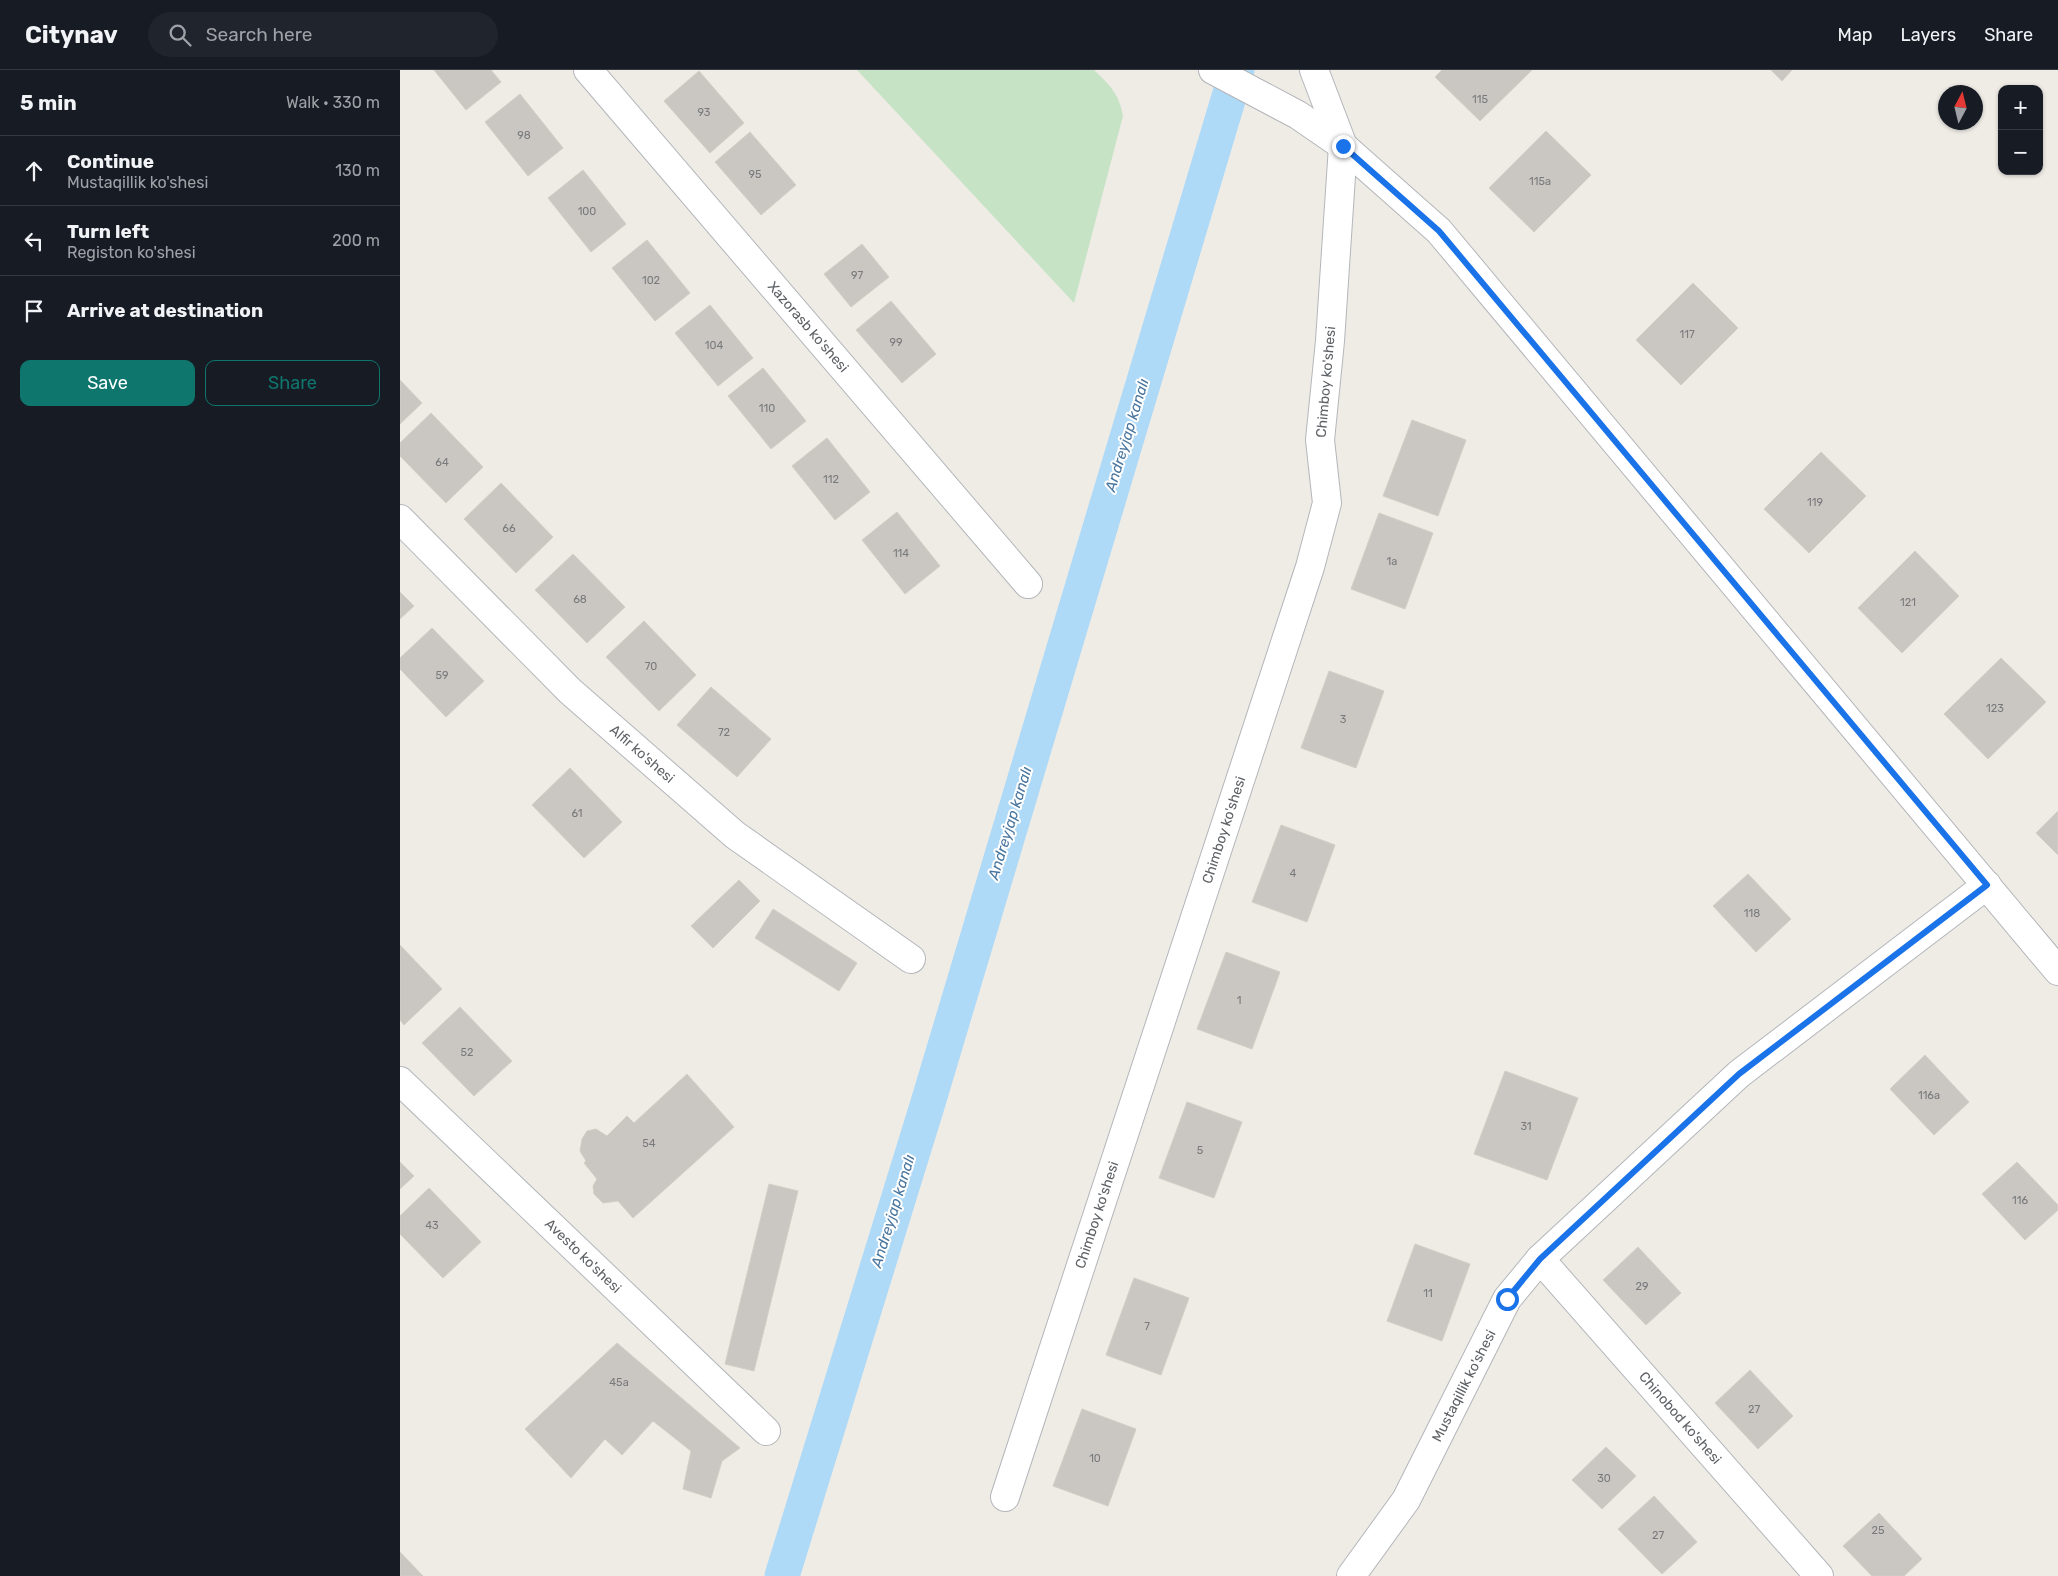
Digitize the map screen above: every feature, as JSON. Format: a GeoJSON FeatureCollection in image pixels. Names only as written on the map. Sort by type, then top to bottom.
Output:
{"type":"FeatureCollection","features":[{"type":"Feature","properties":{"kind":"street","name":"Xazorasb ko'shesi"},"geometry":{"type":"LineString","coordinates":[[588,70],[1028,584]]}},
{"type":"Feature","properties":{"kind":"street"},"geometry":{"type":"LineString","coordinates":[[1213,70],[1298,115],[1343,146],[1439,231],[2058,971]]}},
{"type":"Feature","properties":{"kind":"street"},"geometry":{"type":"LineString","coordinates":[[1314,70],[1343,146]]}},
{"type":"Feature","properties":{"kind":"street","name":"Chimboy ko'shesi"},"geometry":{"type":"LineString","coordinates":[[1005,1496],[1310,567],[1327,502],[1320,440],[1330,341],[1343,146]]}},
{"type":"Feature","properties":{"kind":"street","name":"Alfir ko'shesi"},"geometry":{"type":"LineString","coordinates":[[400,519],[570,691],[735,835],[911,959]]}},
{"type":"Feature","properties":{"kind":"street","name":"Mustaqillik ko'shesi"},"geometry":{"type":"LineString","coordinates":[[1351,1576],[1406,1500],[1507,1299],[1540,1259],[1739,1074],[1987,885]]}},
{"type":"Feature","properties":{"kind":"street","name":"Avesto ko'shesi"},"geometry":{"type":"LineString","coordinates":[[400,1081],[766,1431]]}},
{"type":"Feature","properties":{"kind":"street","name":"Chinobod ko'shesi"},"geometry":{"type":"LineString","coordinates":[[1540,1259],[1819,1576]]}},
{"type":"Feature","properties":{"kind":"green space"},"geometry":{"type":"Polygon","coordinates":[[[857,70],[1094,70],[1105,80],[1119,102],[1123,116],[1074,303],[857,70]]]}},
{"type":"Feature","properties":{"kind":"building"},"geometry":{"type":"Polygon","coordinates":[[[434,70],[491,70],[501,82],[466,110],[434,70]]]}},
{"type":"Feature","properties":{"kind":"building"},"geometry":{"type":"Polygon","coordinates":[[[1442,70],[1532,70],[1480,121],[1435,77],[1442,70]]]}},
{"type":"Feature","properties":{"kind":"building"},"geometry":{"type":"Polygon","coordinates":[[[1771,70],[1792,70],[1782,81],[1771,70]]]}},
{"type":"Feature","properties":{"kind":"building"},"geometry":{"type":"Polygon","coordinates":[[[699,71],[744,123],[710,153],[664,101],[699,71]]]}},
{"type":"Feature","properties":{"kind":"building"},"geometry":{"type":"Polygon","coordinates":[[[520,94],[563,148],[528,176],[485,122],[520,94]]]}},
{"type":"Feature","properties":{"kind":"building"},"geometry":{"type":"Polygon","coordinates":[[[1546,131],[1591,175],[1534,232],[1489,188],[1546,131]]]}},
{"type":"Feature","properties":{"kind":"building"},"geometry":{"type":"Polygon","coordinates":[[[750,132],[796,185],[761,215],[715,162],[750,132]]]}},
{"type":"Feature","properties":{"kind":"building"},"geometry":{"type":"Polygon","coordinates":[[[583,170],[626,224],[591,252],[548,198],[583,170]]]}},
{"type":"Feature","properties":{"kind":"building"},"geometry":{"type":"Polygon","coordinates":[[[647,240],[690,293],[655,321],[612,268],[647,240]]]}},
{"type":"Feature","properties":{"kind":"building"},"geometry":{"type":"Polygon","coordinates":[[[862,244],[889,277],[851,307],[824,274],[862,244]]]}},
{"type":"Feature","properties":{"kind":"building"},"geometry":{"type":"Polygon","coordinates":[[[1693,283],[1738,328],[1681,385],[1636,340],[1693,283]]]}},
{"type":"Feature","properties":{"kind":"building"},"geometry":{"type":"Polygon","coordinates":[[[891,301],[936,354],[902,383],[856,330],[891,301]]]}},
{"type":"Feature","properties":{"kind":"building"},"geometry":{"type":"Polygon","coordinates":[[[710,305],[753,358],[718,386],[675,333],[710,305]]]}},
{"type":"Feature","properties":{"kind":"building"},"geometry":{"type":"Polygon","coordinates":[[[763,368],[806,421],[771,449],[728,396],[763,368]]]}},
{"type":"Feature","properties":{"kind":"building"},"geometry":{"type":"Polygon","coordinates":[[[400,380],[422,403],[400,424],[400,380]]]}},
{"type":"Feature","properties":{"kind":"building"},"geometry":{"type":"Polygon","coordinates":[[[431,413],[483,467],[446,503],[400,456],[400,443],[431,413]]]}},
{"type":"Feature","properties":{"kind":"building"},"geometry":{"type":"Polygon","coordinates":[[[1412,420],[1466,440],[1438,516],[1383,496],[1412,420]]]}},
{"type":"Feature","properties":{"kind":"building"},"geometry":{"type":"Polygon","coordinates":[[[827,438],[870,492],[835,520],[792,466],[827,438]]]}},
{"type":"Feature","properties":{"kind":"building"},"geometry":{"type":"Polygon","coordinates":[[[1821,452],[1866,496],[1809,553],[1764,509],[1821,452]]]}},
{"type":"Feature","properties":{"kind":"building"},"geometry":{"type":"Polygon","coordinates":[[[501,483],[553,537],[516,573],[464,519],[501,483]]]}},
{"type":"Feature","properties":{"kind":"building"},"geometry":{"type":"Polygon","coordinates":[[[897,512],[940,566],[905,594],[862,540],[897,512]]]}},
{"type":"Feature","properties":{"kind":"building"},"geometry":{"type":"Polygon","coordinates":[[[1379,513],[1433,533],[1405,609],[1351,589],[1379,513]]]}},
{"type":"Feature","properties":{"kind":"building"},"geometry":{"type":"Polygon","coordinates":[[[1915,551],[1959,596],[1902,653],[1858,608],[1915,551]]]}},
{"type":"Feature","properties":{"kind":"building"},"geometry":{"type":"Polygon","coordinates":[[[573,554],[625,607],[587,643],[535,590],[573,554]]]}},
{"type":"Feature","properties":{"kind":"building"},"geometry":{"type":"Polygon","coordinates":[[[400,592],[414,606],[400,619],[400,592]]]}},
{"type":"Feature","properties":{"kind":"building"},"geometry":{"type":"Polygon","coordinates":[[[644,621],[696,675],[659,711],[606,657],[644,621]]]}},
{"type":"Feature","properties":{"kind":"building"},"geometry":{"type":"Polygon","coordinates":[[[432,628],[484,681],[446,717],[400,669],[400,658],[432,628]]]}},
{"type":"Feature","properties":{"kind":"building"},"geometry":{"type":"Polygon","coordinates":[[[2001,658],[2046,702],[1988,759],[1944,714],[2001,658]]]}},
{"type":"Feature","properties":{"kind":"building"},"geometry":{"type":"Polygon","coordinates":[[[1329,671],[1384,691],[1356,768],[1301,748],[1329,671]]]}},
{"type":"Feature","properties":{"kind":"building"},"geometry":{"type":"Polygon","coordinates":[[[711,687],[771,739],[737,777],[677,725],[711,687]]]}},
{"type":"Feature","properties":{"kind":"building"},"geometry":{"type":"Polygon","coordinates":[[[570,768],[622,822],[584,858],[532,805],[570,768]]]}},
{"type":"Feature","properties":{"kind":"building"},"geometry":{"type":"Polygon","coordinates":[[[2058,811],[2058,855],[2036,833],[2058,811]]]}},
{"type":"Feature","properties":{"kind":"building"},"geometry":{"type":"Polygon","coordinates":[[[1281,825],[1335,845],[1307,922],[1252,902],[1281,825]]]}},
{"type":"Feature","properties":{"kind":"building"},"geometry":{"type":"Polygon","coordinates":[[[1748,874],[1791,919],[1756,952],[1713,906],[1748,874]]]}},
{"type":"Feature","properties":{"kind":"building"},"geometry":{"type":"Polygon","coordinates":[[[739,880],[760,901],[713,948],[691,926],[739,880]]]}},
{"type":"Feature","properties":{"kind":"building"},"geometry":{"type":"Polygon","coordinates":[[[773,909],[857,963],[839,991],[755,938],[773,909]]]}},
{"type":"Feature","properties":{"kind":"building"},"geometry":{"type":"Polygon","coordinates":[[[400,945],[442,989],[404,1025],[400,1020],[400,945]]]}},
{"type":"Feature","properties":{"kind":"building"},"geometry":{"type":"Polygon","coordinates":[[[1226,952],[1280,972],[1252,1049],[1197,1029],[1226,952]]]}},
{"type":"Feature","properties":{"kind":"building"},"geometry":{"type":"Polygon","coordinates":[[[460,1007],[512,1061],[474,1096],[422,1043],[460,1007]]]}},
{"type":"Feature","properties":{"kind":"building"},"geometry":{"type":"Polygon","coordinates":[[[1925,1055],[1969,1102],[1934,1135],[1890,1089],[1925,1055]]]}},
{"type":"Feature","properties":{"kind":"building"},"geometry":{"type":"Polygon","coordinates":[[[1505,1071],[1578,1098],[1547,1180],[1474,1154],[1505,1071]]]}},
{"type":"Feature","properties":{"kind":"building"},"geometry":{"type":"Polygon","coordinates":[[[687,1074],[734,1127],[633,1218],[618,1201],[603,1203],[594,1194],[593,1186],[597,1179],[584,1163],[586,1161],[580,1151],[582,1139],[587,1131],[596,1129],[607,1136],[627,1116],[634,1123],[687,1074]]]}},
{"type":"Feature","properties":{"kind":"building"},"geometry":{"type":"Polygon","coordinates":[[[1187,1102],[1242,1122],[1214,1198],[1159,1178],[1187,1102]]]}},
{"type":"Feature","properties":{"kind":"building"},"geometry":{"type":"Polygon","coordinates":[[[400,1162],[414,1176],[400,1189],[400,1162]]]}},
{"type":"Feature","properties":{"kind":"building"},"geometry":{"type":"Polygon","coordinates":[[[2017,1162],[2058,1205],[2058,1210],[2025,1240],[1982,1194],[2017,1162]]]}},
{"type":"Feature","properties":{"kind":"building"},"geometry":{"type":"Polygon","coordinates":[[[769,1184],[798,1191],[754,1371],[725,1364],[769,1184]]]}},
{"type":"Feature","properties":{"kind":"building"},"geometry":{"type":"Polygon","coordinates":[[[429,1188],[481,1242],[443,1278],[400,1234],[400,1216],[429,1188]]]}},
{"type":"Feature","properties":{"kind":"building"},"geometry":{"type":"Polygon","coordinates":[[[1415,1244],[1470,1264],[1442,1341],[1387,1321],[1415,1244]]]}},
{"type":"Feature","properties":{"kind":"building"},"geometry":{"type":"Polygon","coordinates":[[[1638,1247],[1681,1293],[1646,1325],[1603,1280],[1638,1247]]]}},
{"type":"Feature","properties":{"kind":"building"},"geometry":{"type":"Polygon","coordinates":[[[1134,1278],[1189,1298],[1161,1375],[1106,1355],[1134,1278]]]}},
{"type":"Feature","properties":{"kind":"building"},"geometry":{"type":"Polygon","coordinates":[[[617,1343],[740,1448],[722,1461],[711,1498],[683,1489],[691,1451],[653,1421],[622,1455],[605,1439],[571,1478],[525,1429],[617,1343]]]}},
{"type":"Feature","properties":{"kind":"building"},"geometry":{"type":"Polygon","coordinates":[[[1750,1370],[1793,1416],[1758,1449],[1715,1403],[1750,1370]]]}},
{"type":"Feature","properties":{"kind":"building"},"geometry":{"type":"Polygon","coordinates":[[[1082,1409],[1136,1429],[1108,1506],[1053,1486],[1082,1409]]]}},
{"type":"Feature","properties":{"kind":"building"},"geometry":{"type":"Polygon","coordinates":[[[1606,1447],[1636,1476],[1602,1509],[1572,1480],[1606,1447]]]}},
{"type":"Feature","properties":{"kind":"building"},"geometry":{"type":"Polygon","coordinates":[[[1654,1496],[1697,1542],[1662,1574],[1618,1529],[1654,1496]]]}},
{"type":"Feature","properties":{"kind":"building"},"geometry":{"type":"Polygon","coordinates":[[[1879,1513],[1922,1559],[1904,1576],[1872,1576],[1843,1546],[1879,1513]]]}},
{"type":"Feature","properties":{"kind":"building"},"geometry":{"type":"Polygon","coordinates":[[[400,1552],[423,1576],[400,1576],[400,1552]]]}},
{"type":"Feature","properties":{"kind":"waterway","name":"Andreyjap kanalı"},"geometry":{"type":"LineString","coordinates":[[782,1576],[927,1106],[1237,70]]}},
{"type":"Feature","properties":{"kind":"route"},"geometry":{"type":"LineString","coordinates":[[1343,146],[1439,231],[1987,885],[1739,1074],[1540,1259],[1507,1299]]}}]}
